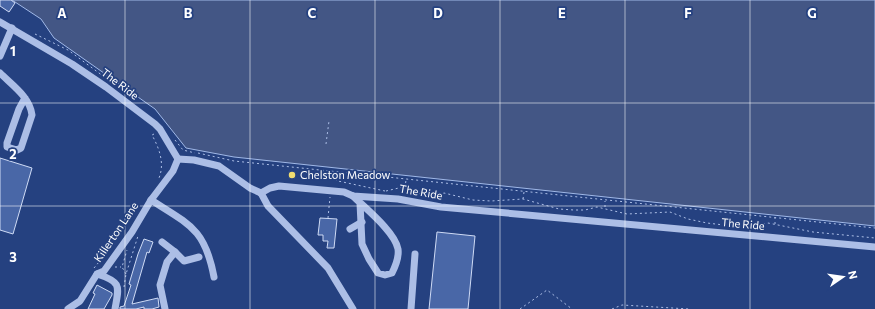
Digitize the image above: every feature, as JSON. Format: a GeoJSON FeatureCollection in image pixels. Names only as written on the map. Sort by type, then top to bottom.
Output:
{"type":"FeatureCollection","features":[{"type":"Feature","properties":{"kind":"street","name":"The Ride"},"geometry":{"type":"LineString","coordinates":[[0,22],[72,64],[106,87],[155,124],[178,159]]}},
{"type":"Feature","properties":{"kind":"street"},"geometry":{"type":"LineString","coordinates":[[0,56],[12,28]]}},
{"type":"Feature","properties":{"kind":"street"},"geometry":{"type":"LineString","coordinates":[[0,73],[25,98],[29,104],[32,114],[21,148],[17,150],[7,146],[7,143],[19,109],[25,98]]}},
{"type":"Feature","properties":{"kind":"street"},"geometry":{"type":"LineString","coordinates":[[178,159],[194,160],[219,166],[250,188],[261,193],[268,206],[328,268],[353,309]]}},
{"type":"Feature","properties":{"kind":"street","name":"Killerton Lane"},"geometry":{"type":"LineString","coordinates":[[95,272],[104,271],[132,232],[151,200],[173,171],[178,159]]}},
{"type":"Feature","properties":{"kind":"street","name":"The Ride"},"geometry":{"type":"LineString","coordinates":[[261,193],[270,188],[279,186],[344,192],[353,196],[398,199],[441,207],[875,247]]}},
{"type":"Feature","properties":{"kind":"street"},"geometry":{"type":"LineString","coordinates":[[353,196],[368,210],[394,240],[398,249],[395,267],[392,273],[385,275],[378,273],[362,244],[360,203]]}},
{"type":"Feature","properties":{"kind":"street"},"geometry":{"type":"LineString","coordinates":[[151,200],[187,223],[198,234],[206,246],[214,277]]}},
{"type":"Feature","properties":{"kind":"street"},"geometry":{"type":"LineString","coordinates":[[350,229],[362,222]]}},
{"type":"Feature","properties":{"kind":"street"},"geometry":{"type":"LineString","coordinates":[[162,242],[184,261],[199,257]]}},
{"type":"Feature","properties":{"kind":"street"},"geometry":{"type":"LineString","coordinates":[[165,309],[160,285],[166,262],[175,252]]}},
{"type":"Feature","properties":{"kind":"street"},"geometry":{"type":"LineString","coordinates":[[411,309],[415,254]]}},
{"type":"Feature","properties":{"kind":"street","name":"Killerton Lane"},"geometry":{"type":"LineString","coordinates":[[68,309],[80,300],[95,272]]}},
{"type":"Feature","properties":{"kind":"street","name":"Killerton Lane"},"geometry":{"type":"LineString","coordinates":[[95,272],[110,278],[118,286],[115,309]]}},
{"type":"Feature","properties":{"kind":"path"},"geometry":{"type":"LineString","coordinates":[[326,144],[329,121]]}},
{"type":"Feature","properties":{"kind":"path"},"geometry":{"type":"LineString","coordinates":[[158,180],[160,176],[162,158],[152,135],[160,130]]}},
{"type":"Feature","properties":{"kind":"path"},"geometry":{"type":"LineString","coordinates":[[174,138],[183,150],[234,161],[875,228]]}},
{"type":"Feature","properties":{"kind":"path"},"geometry":{"type":"LineString","coordinates":[[322,171],[338,181],[392,192]]}},
{"type":"Feature","properties":{"kind":"path"},"geometry":{"type":"LineString","coordinates":[[405,188],[406,179]]}},
{"type":"Feature","properties":{"kind":"path"},"geometry":{"type":"LineString","coordinates":[[386,191],[402,187],[413,190],[422,195],[432,196],[444,193],[473,200],[491,201],[523,199],[559,208],[585,210],[597,207],[627,214],[670,212],[688,219],[713,224],[755,225],[768,223],[813,232],[875,238]]}},
{"type":"Feature","properties":{"kind":"path"},"geometry":{"type":"LineString","coordinates":[[523,199],[524,192]]}},
{"type":"Feature","properties":{"kind":"path"},"geometry":{"type":"LineString","coordinates":[[604,209],[605,200]]}},
{"type":"Feature","properties":{"kind":"path"},"geometry":{"type":"LineString","coordinates":[[328,218],[329,204]]}},
{"type":"Feature","properties":{"kind":"path"},"geometry":{"type":"LineString","coordinates":[[670,207],[670,212]]}},
{"type":"Feature","properties":{"kind":"path"},"geometry":{"type":"LineString","coordinates":[[775,218],[775,224]]}},
{"type":"Feature","properties":{"kind":"path"},"geometry":{"type":"LineString","coordinates":[[122,267],[126,274],[139,233]]}},
{"type":"Feature","properties":{"kind":"path"},"geometry":{"type":"LineString","coordinates":[[95,272],[116,242]]}},
{"type":"Feature","properties":{"kind":"path"},"geometry":{"type":"LineString","coordinates":[[520,309],[547,290],[572,309]]}},
{"type":"Feature","properties":{"kind":"path"},"geometry":{"type":"LineString","coordinates":[[612,309],[622,304],[659,308],[689,309]]}},
{"type":"Feature","properties":{"kind":"water"},"geometry":{"type":"Polygon","coordinates":[[[12,0],[875,0],[875,226],[234,157],[186,148],[155,109],[54,38],[41,19],[12,0]]]}},
{"type":"Feature","properties":{"kind":"building"},"geometry":{"type":"Polygon","coordinates":[[[0,0],[11,0],[15,3],[9,12],[0,6],[0,0]]]}},
{"type":"Feature","properties":{"kind":"building"},"geometry":{"type":"Polygon","coordinates":[[[0,158],[32,168],[13,234],[0,230],[0,158]]]}},
{"type":"Feature","properties":{"kind":"building"},"geometry":{"type":"Polygon","coordinates":[[[320,218],[337,219],[334,248],[327,248],[328,241],[323,241],[323,235],[318,235],[320,218]]]}},
{"type":"Feature","properties":{"kind":"building"},"geometry":{"type":"Polygon","coordinates":[[[437,232],[475,236],[468,309],[429,309],[437,232]]]}},
{"type":"Feature","properties":{"kind":"building"},"geometry":{"type":"Polygon","coordinates":[[[144,239],[153,242],[149,253],[147,252],[132,304],[158,298],[159,307],[152,309],[144,309],[144,307],[136,309],[120,309],[120,307],[124,306],[131,285],[129,284],[144,239]]]}},
{"type":"Feature","properties":{"kind":"building"},"geometry":{"type":"Polygon","coordinates":[[[97,285],[112,293],[112,295],[104,309],[88,309],[95,294],[93,293],[97,285]]]}},
{"type":"Feature","properties":{"kind":"place","name":"Chelston Meadow"},"geometry":{"type":"Point","coordinates":[292,175]}}]}
